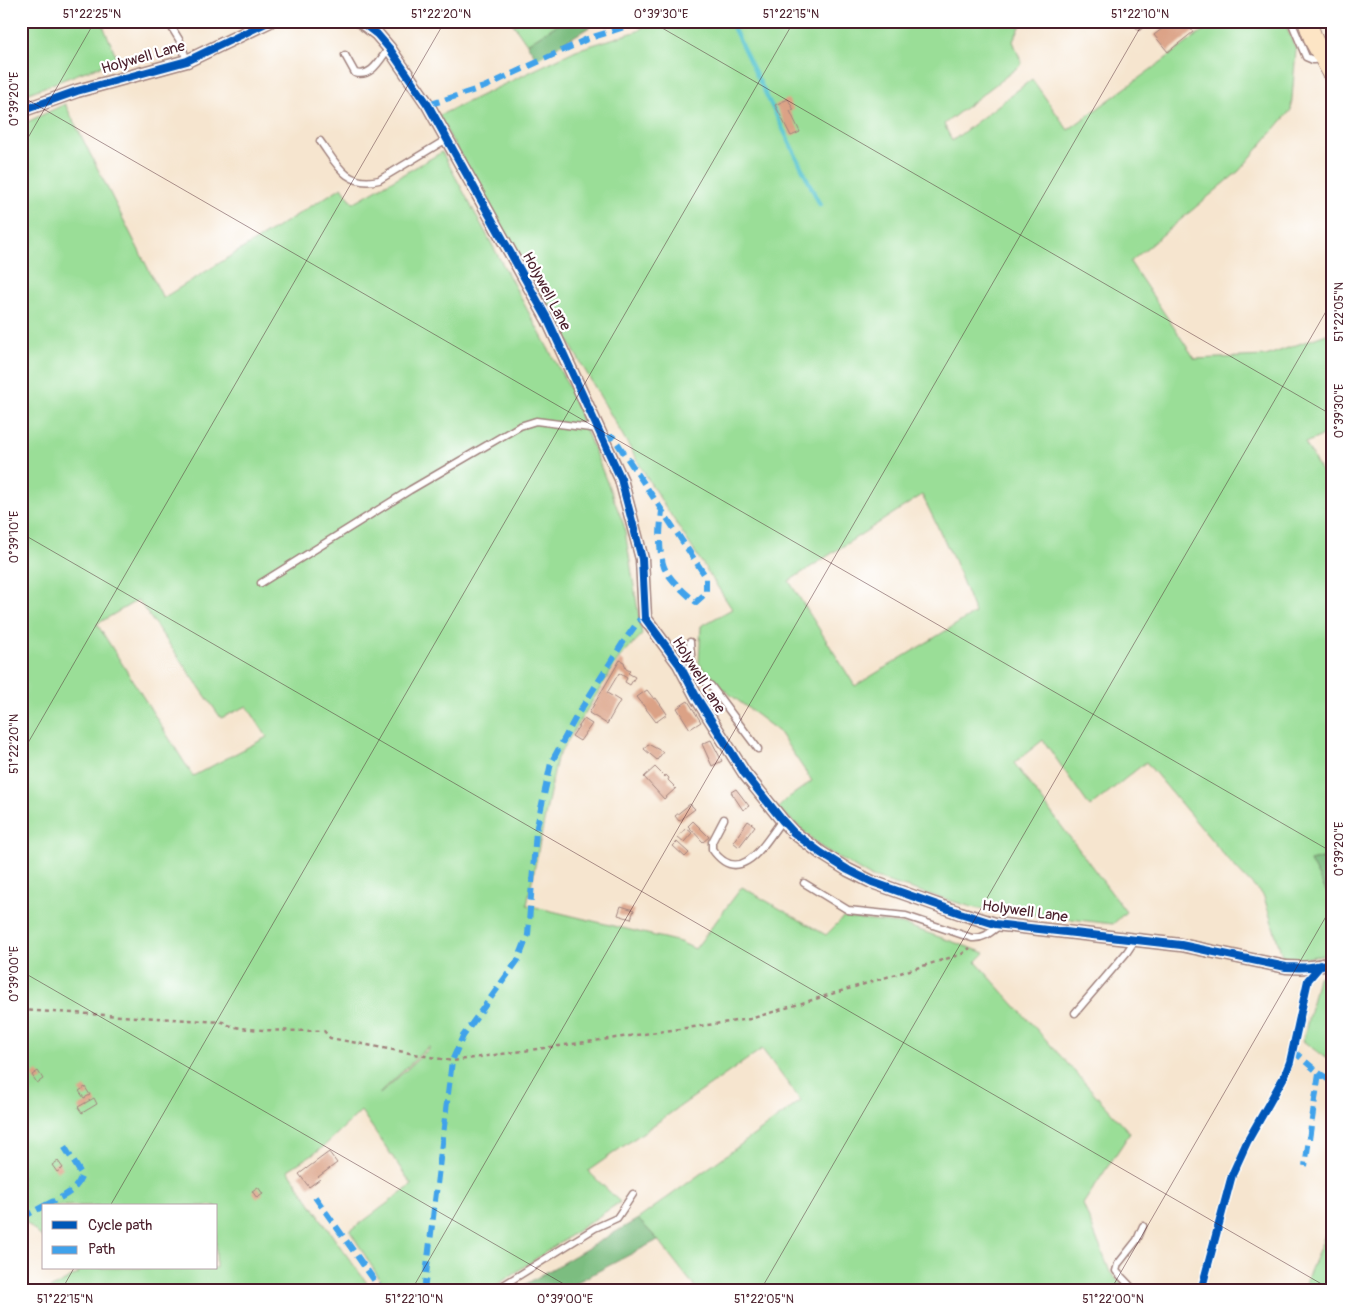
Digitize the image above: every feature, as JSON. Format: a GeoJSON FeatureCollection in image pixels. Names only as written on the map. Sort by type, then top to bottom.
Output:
{"type":"FeatureCollection","features":[{"type":"Feature","properties":{"kind":"street","name":"Holywell Lane"},"geometry":{"type":"LineString","coordinates":[[21,111],[77,91],[187,61],[270,21]]}},
{"type":"Feature","properties":{"kind":"street","name":"Holywell Lane"},"geometry":{"type":"LineString","coordinates":[[360,21],[377,34],[428,105],[548,320],[621,479],[642,559],[645,618],[679,664],[697,698],[745,774],[793,832],[821,853],[872,882],[960,913],[1001,924],[1181,946],[1286,967],[1303,968],[1332,962]]}},
{"type":"Feature","properties":{"kind":"street"},"geometry":{"type":"LineString","coordinates":[[1307,21],[1314,41],[1328,66]]}},
{"type":"Feature","properties":{"kind":"lane"},"geometry":{"type":"LineString","coordinates":[[1290,21],[1306,57],[1328,66]]}},
{"type":"Feature","properties":{"kind":"lane"},"geometry":{"type":"LineString","coordinates":[[169,24],[180,41],[187,61]]}},
{"type":"Feature","properties":{"kind":"lane"},"geometry":{"type":"LineString","coordinates":[[345,55],[355,73],[365,74],[372,70],[388,48]]}},
{"type":"Feature","properties":{"kind":"lane"},"geometry":{"type":"LineString","coordinates":[[320,140],[343,173],[350,178],[366,182],[379,180],[447,139]]}},
{"type":"Feature","properties":{"kind":"lane"},"geometry":{"type":"LineString","coordinates":[[261,583],[410,490],[520,426],[536,421],[598,429]]}},
{"type":"Feature","properties":{"kind":"lane"},"geometry":{"type":"LineString","coordinates":[[690,642],[692,669],[711,686],[758,750]]}},
{"type":"Feature","properties":{"kind":"lane"},"geometry":{"type":"LineString","coordinates":[[697,698],[701,679]]}},
{"type":"Feature","properties":{"kind":"lane"},"geometry":{"type":"LineString","coordinates":[[724,819],[712,842],[712,849],[725,862],[739,865],[746,863],[754,857],[782,820]]}},
{"type":"Feature","properties":{"kind":"lane"},"geometry":{"type":"LineString","coordinates":[[804,883],[848,910],[906,916],[972,938],[979,939],[1001,924]]}},
{"type":"Feature","properties":{"kind":"lane"},"geometry":{"type":"LineString","coordinates":[[1075,1012],[1127,952],[1134,940]]}},
{"type":"Feature","properties":{"kind":"lane"},"geometry":{"type":"LineString","coordinates":[[494,1291],[595,1228],[617,1218],[633,1194]]}},
{"type":"Feature","properties":{"kind":"lane"},"geometry":{"type":"LineString","coordinates":[[1135,1291],[1116,1271],[1118,1264],[1137,1240],[1143,1226]]}},
{"type":"Feature","properties":{"kind":"path"},"geometry":{"type":"LineString","coordinates":[[21,1010],[223,1022],[229,1026],[271,1030],[324,1031],[330,1038],[452,1062],[750,1019],[962,954],[987,935]]}},
{"type":"Feature","properties":{"kind":"green space"},"geometry":{"type":"Polygon","coordinates":[[[21,21],[101,21],[118,60],[21,96],[21,21]]]}},
{"type":"Feature","properties":{"kind":"green space"},"geometry":{"type":"Polygon","coordinates":[[[511,21],[563,21],[527,44],[511,21]]]}},
{"type":"Feature","properties":{"kind":"green space"},"geometry":{"type":"Polygon","coordinates":[[[563,21],[604,21],[596,23],[537,59],[527,44],[563,21]]]}},
{"type":"Feature","properties":{"kind":"green space"},"geometry":{"type":"Polygon","coordinates":[[[650,21],[1023,21],[1013,41],[1022,64],[944,124],[952,141],[1032,79],[1068,130],[1217,21],[1284,21],[1296,50],[1291,110],[1239,171],[1130,262],[1195,359],[1266,356],[1332,332],[1332,432],[1305,443],[1332,491],[1332,856],[1310,861],[1332,902],[1332,953],[1284,962],[1264,897],[1230,862],[1146,762],[1090,807],[1043,740],[1014,763],[1126,912],[1113,924],[975,908],[869,876],[821,847],[778,808],[788,798],[812,781],[778,731],[715,683],[699,663],[701,626],[732,609],[652,486],[438,116],[576,50],[638,31],[650,21]],[[922,495],[789,581],[855,686],[975,613],[954,560],[922,495]]]}},
{"type":"Feature","properties":{"kind":"green space"},"geometry":{"type":"Polygon","coordinates":[[[65,104],[163,298],[342,187],[353,203],[442,152],[569,387],[624,525],[642,635],[620,657],[557,758],[527,905],[680,942],[695,949],[742,887],[826,935],[843,918],[902,924],[985,953],[976,962],[1130,1133],[1083,1204],[1110,1272],[1127,1291],[698,1291],[658,1240],[638,1219],[801,1101],[762,1049],[588,1171],[620,1202],[488,1291],[387,1291],[350,1231],[412,1185],[361,1111],[322,1148],[288,1170],[336,1241],[373,1291],[46,1291],[79,1273],[77,1270],[218,1270],[218,1204],[42,1204],[42,1237],[23,1220],[21,1221],[21,125],[65,104]],[[138,600],[97,624],[193,776],[267,737],[247,706],[221,718],[138,600]],[[428,1047],[380,1094],[430,1048],[428,1047]]]}},
{"type":"Feature","properties":{"kind":"green space"},"geometry":{"type":"Polygon","coordinates":[[[1332,856],[1332,902],[1310,861],[1332,856]]]}},
{"type":"Feature","properties":{"kind":"green space"},"geometry":{"type":"Polygon","coordinates":[[[1332,971],[1332,1063],[1303,1041],[1318,977],[1332,971]]]}},
{"type":"Feature","properties":{"kind":"green space"},"geometry":{"type":"Polygon","coordinates":[[[1332,1218],[1332,1291],[1302,1291],[1332,1218]]]}},
{"type":"Feature","properties":{"kind":"green space"},"geometry":{"type":"Polygon","coordinates":[[[638,1219],[658,1240],[560,1291],[514,1291],[638,1219]]]}},
{"type":"Feature","properties":{"kind":"building"},"geometry":{"type":"Polygon","coordinates":[[[1139,21],[1151,21],[1139,31],[1134,25],[1139,21]]]}},
{"type":"Feature","properties":{"kind":"building"},"geometry":{"type":"Polygon","coordinates":[[[1172,21],[1185,21],[1193,32],[1168,52],[1154,35],[1172,21]]]}},
{"type":"Feature","properties":{"kind":"building"},"geometry":{"type":"Polygon","coordinates":[[[788,99],[794,110],[790,111],[800,132],[791,136],[775,105],[788,99]]]}},
{"type":"Feature","properties":{"kind":"building"},"geometry":{"type":"Polygon","coordinates":[[[620,660],[624,662],[626,669],[630,671],[628,673],[635,677],[630,685],[625,682],[627,678],[619,673],[607,693],[620,701],[607,724],[589,713],[620,660]]]}},
{"type":"Feature","properties":{"kind":"building"},"geometry":{"type":"Polygon","coordinates":[[[647,690],[654,699],[656,698],[667,714],[656,722],[637,697],[647,690]]]}},
{"type":"Feature","properties":{"kind":"building"},"geometry":{"type":"Polygon","coordinates":[[[688,701],[701,722],[690,729],[677,708],[688,701]]]}},
{"type":"Feature","properties":{"kind":"building"},"geometry":{"type":"Polygon","coordinates":[[[584,719],[592,724],[580,741],[572,736],[584,719]]]}},
{"type":"Feature","properties":{"kind":"building"},"geometry":{"type":"Polygon","coordinates":[[[711,740],[722,761],[712,766],[702,744],[711,740]]]}},
{"type":"Feature","properties":{"kind":"building"},"geometry":{"type":"Polygon","coordinates":[[[648,744],[663,752],[657,760],[644,749],[648,744]]]}},
{"type":"Feature","properties":{"kind":"building"},"geometry":{"type":"Polygon","coordinates":[[[655,767],[665,777],[666,775],[669,778],[668,780],[676,788],[664,799],[644,777],[655,767]]]}},
{"type":"Feature","properties":{"kind":"building"},"geometry":{"type":"Polygon","coordinates":[[[736,789],[749,806],[743,810],[731,792],[736,789]]]}},
{"type":"Feature","properties":{"kind":"building"},"geometry":{"type":"Polygon","coordinates":[[[690,804],[695,809],[679,821],[675,816],[690,804]]]}},
{"type":"Feature","properties":{"kind":"building"},"geometry":{"type":"Polygon","coordinates":[[[693,821],[709,837],[703,842],[688,826],[693,821]]]}},
{"type":"Feature","properties":{"kind":"building"},"geometry":{"type":"Polygon","coordinates":[[[748,821],[755,826],[739,847],[733,842],[748,821]]]}},
{"type":"Feature","properties":{"kind":"building"},"geometry":{"type":"Polygon","coordinates":[[[686,828],[692,833],[684,842],[678,837],[686,828]]]}},
{"type":"Feature","properties":{"kind":"building"},"geometry":{"type":"Polygon","coordinates":[[[677,842],[689,853],[685,857],[673,846],[677,842]]]}},
{"type":"Feature","properties":{"kind":"building"},"geometry":{"type":"Polygon","coordinates":[[[621,906],[634,910],[631,919],[618,915],[621,906]]]}},
{"type":"Feature","properties":{"kind":"building"},"geometry":{"type":"Polygon","coordinates":[[[38,1071],[43,1079],[37,1083],[32,1075],[38,1071]]]}},
{"type":"Feature","properties":{"kind":"building"},"geometry":{"type":"Polygon","coordinates":[[[85,1087],[90,1095],[84,1098],[79,1091],[85,1087]]]}},
{"type":"Feature","properties":{"kind":"building"},"geometry":{"type":"Polygon","coordinates":[[[94,1098],[97,1104],[82,1113],[78,1107],[94,1098]]]}},
{"type":"Feature","properties":{"kind":"building"},"geometry":{"type":"Polygon","coordinates":[[[329,1152],[337,1163],[318,1177],[320,1179],[309,1187],[299,1174],[329,1152]]]}},
{"type":"Feature","properties":{"kind":"building"},"geometry":{"type":"Polygon","coordinates":[[[58,1161],[63,1168],[57,1172],[52,1165],[58,1161]]]}},
{"type":"Feature","properties":{"kind":"building"},"geometry":{"type":"Polygon","coordinates":[[[258,1187],[263,1194],[257,1198],[252,1191],[258,1187]]]}},
{"type":"Feature","properties":{"kind":"waterway"},"geometry":{"type":"LineString","coordinates":[[730,21],[820,205]]}},
{"type":"Feature","properties":{"kind":"marked path"},"geometry":{"type":"LineString","coordinates":[[428,105],[484,87],[587,39],[643,21]]}},
{"type":"Feature","properties":{"kind":"marked path"},"geometry":{"type":"LineString","coordinates":[[603,439],[613,437],[706,577],[706,593],[696,602],[683,591],[666,572],[664,567],[660,546],[662,511]]}},
{"type":"Feature","properties":{"kind":"marked path"},"geometry":{"type":"LineString","coordinates":[[424,1291],[452,1061],[463,1036],[518,960],[528,935],[536,831],[551,763],[576,717],[640,619]]}},
{"type":"Feature","properties":{"kind":"marked path"},"geometry":{"type":"LineString","coordinates":[[1292,1050],[1319,1073],[1305,1166]]}},
{"type":"Feature","properties":{"kind":"marked path"},"geometry":{"type":"LineString","coordinates":[[1319,1073],[1332,1082]]}},
{"type":"Feature","properties":{"kind":"marked path"},"geometry":{"type":"LineString","coordinates":[[48,1204],[72,1190],[82,1175],[64,1146]]}},
{"type":"Feature","properties":{"kind":"marked path"},"geometry":{"type":"LineString","coordinates":[[315,1197],[382,1291]]}},
{"type":"Feature","properties":{"kind":"marked path"},"geometry":{"type":"LineString","coordinates":[[21,1218],[42,1207]]}},
{"type":"Feature","properties":{"kind":"cycle path"},"geometry":{"type":"LineString","coordinates":[[21,111],[77,91],[187,61],[270,21]]}},
{"type":"Feature","properties":{"kind":"cycle path"},"geometry":{"type":"LineString","coordinates":[[360,21],[377,34],[389,48],[428,105],[548,320],[621,479],[642,559],[645,618],[679,664],[697,698],[745,774],[793,832],[821,853],[872,882],[995,924],[1181,945],[1286,967],[1309,967],[1332,962]]}},
{"type":"Feature","properties":{"kind":"cycle path"},"geometry":{"type":"LineString","coordinates":[[1201,1291],[1232,1175],[1247,1142],[1285,1075],[1290,1062],[1308,980],[1320,966]]}}]}
